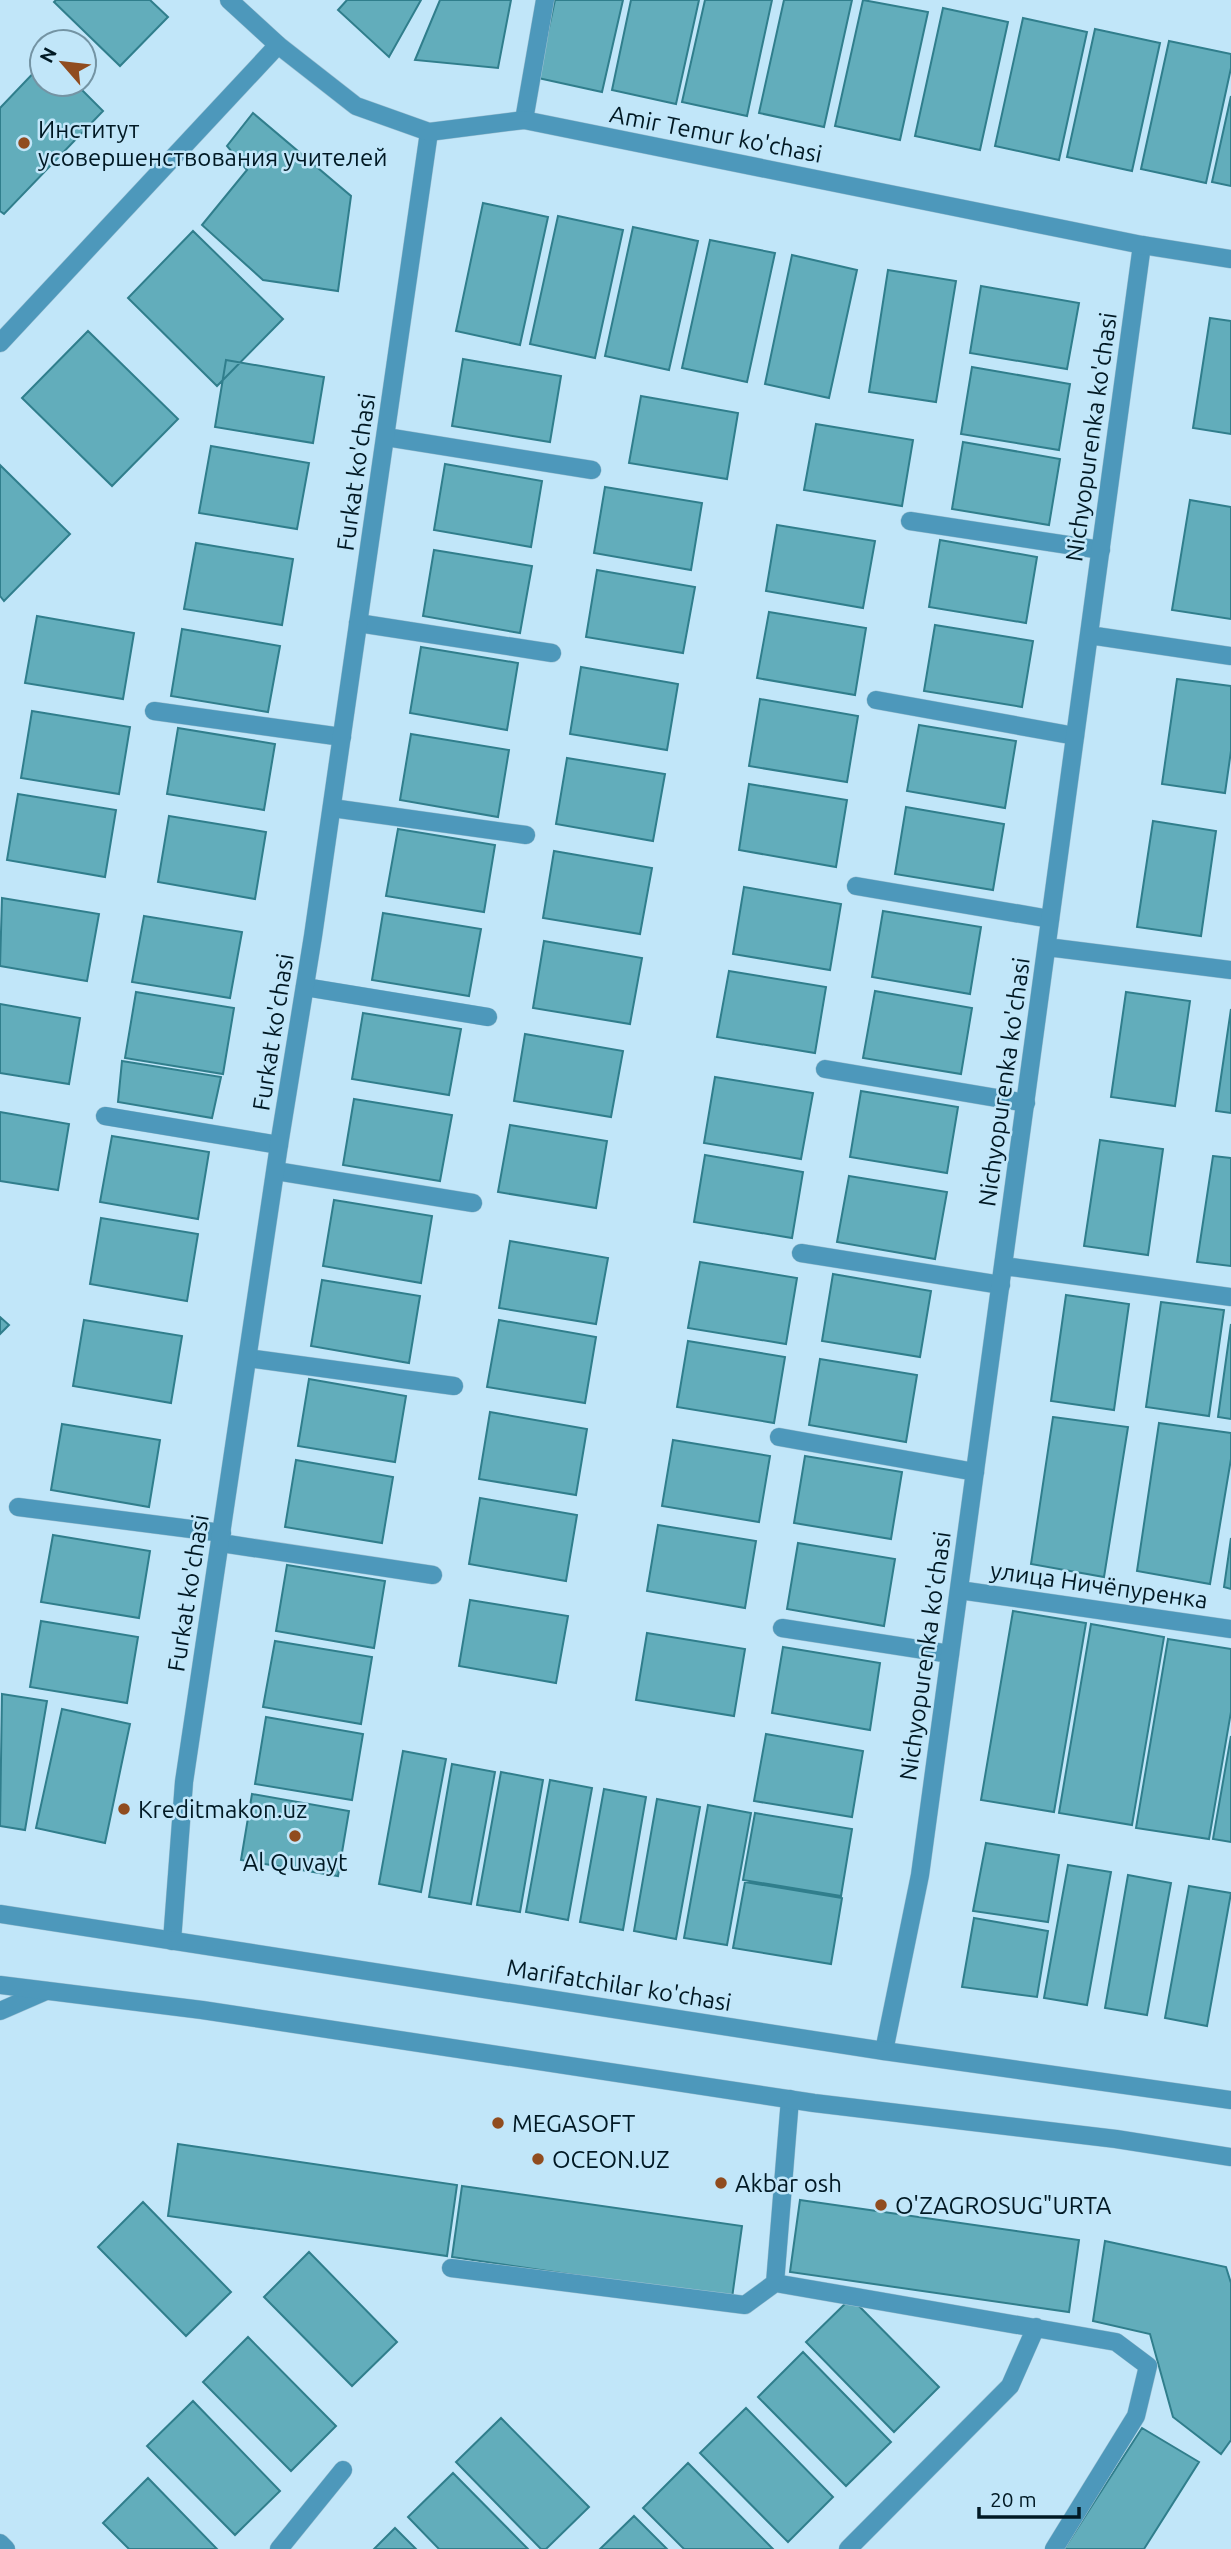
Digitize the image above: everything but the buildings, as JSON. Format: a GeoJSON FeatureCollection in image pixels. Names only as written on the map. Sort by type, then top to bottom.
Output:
{"type":"FeatureCollection","features":[{"type":"Feature","properties":{"kind":"street","name":"Amir Temur ko'chasi"},"geometry":{"type":"LineString","coordinates":[[229,0],[278,45],[356,106],[429,132],[524,120],[1142,245],[1231,259]]}},
{"type":"Feature","properties":{"kind":"street"},"geometry":{"type":"LineString","coordinates":[[524,120],[545,0]]}},
{"type":"Feature","properties":{"kind":"street"},"geometry":{"type":"LineString","coordinates":[[0,343],[278,45]]}},
{"type":"Feature","properties":{"kind":"street","name":"Furkat ko'chasi"},"geometry":{"type":"LineString","coordinates":[[172,1941],[184,1782],[332,808],[429,132]]}},
{"type":"Feature","properties":{"kind":"street","name":"Nichyopurenka ko'chasi"},"geometry":{"type":"LineString","coordinates":[[884,2051],[920,1875],[1142,245]]}},
{"type":"Feature","properties":{"kind":"street"},"geometry":{"type":"LineString","coordinates":[[386,437],[592,470]]}},
{"type":"Feature","properties":{"kind":"street"},"geometry":{"type":"LineString","coordinates":[[910,522],[1101,550]]}},
{"type":"Feature","properties":{"kind":"street"},"geometry":{"type":"LineString","coordinates":[[358,623],[552,653]]}},
{"type":"Feature","properties":{"kind":"street"},"geometry":{"type":"LineString","coordinates":[[1089,635],[1231,656]]}},
{"type":"Feature","properties":{"kind":"street"},"geometry":{"type":"LineString","coordinates":[[876,700],[1075,736]]}},
{"type":"Feature","properties":{"kind":"street"},"geometry":{"type":"LineString","coordinates":[[154,711],[342,737]]}},
{"type":"Feature","properties":{"kind":"street"},"geometry":{"type":"LineString","coordinates":[[332,808],[526,835]]}},
{"type":"Feature","properties":{"kind":"street"},"geometry":{"type":"LineString","coordinates":[[856,887],[1050,919]]}},
{"type":"Feature","properties":{"kind":"street","name":"Nichyopurenka ko'chasi"},"geometry":{"type":"LineString","coordinates":[[1047,947],[1231,971]]}},
{"type":"Feature","properties":{"kind":"street"},"geometry":{"type":"LineString","coordinates":[[305,987],[488,1017]]}},
{"type":"Feature","properties":{"kind":"street"},"geometry":{"type":"LineString","coordinates":[[825,1069],[1026,1103]]}},
{"type":"Feature","properties":{"kind":"street"},"geometry":{"type":"LineString","coordinates":[[106,1115],[279,1146]]}},
{"type":"Feature","properties":{"kind":"street"},"geometry":{"type":"LineString","coordinates":[[276,1171],[473,1203]]}},
{"type":"Feature","properties":{"kind":"street"},"geometry":{"type":"LineString","coordinates":[[801,1253],[1001,1285]]}},
{"type":"Feature","properties":{"kind":"street"},"geometry":{"type":"LineString","coordinates":[[1004,1266],[1231,1297]]}},
{"type":"Feature","properties":{"kind":"street"},"geometry":{"type":"LineString","coordinates":[[248,1358],[454,1386]]}},
{"type":"Feature","properties":{"kind":"street"},"geometry":{"type":"LineString","coordinates":[[779,1437],[975,1472]]}},
{"type":"Feature","properties":{"kind":"street"},"geometry":{"type":"LineString","coordinates":[[18,1507],[222,1538],[433,1575]]}},
{"type":"Feature","properties":{"kind":"street","name":"улица Ничёпуренка"},"geometry":{"type":"LineString","coordinates":[[959,1590],[1231,1629]]}},
{"type":"Feature","properties":{"kind":"street"},"geometry":{"type":"LineString","coordinates":[[782,1628],[950,1654]]}},
{"type":"Feature","properties":{"kind":"street","name":"Marifatchilar ko'chasi"},"geometry":{"type":"LineString","coordinates":[[0,1914],[884,2051],[1231,2099]]}},
{"type":"Feature","properties":{"kind":"street"},"geometry":{"type":"LineString","coordinates":[[0,1984],[202,2010],[790,2099],[1115,2139],[1231,2157]]}},
{"type":"Feature","properties":{"kind":"street"},"geometry":{"type":"LineString","coordinates":[[0,2011],[46,1991]]}},
{"type":"Feature","properties":{"kind":"street"},"geometry":{"type":"LineString","coordinates":[[775,2283],[790,2099]]}},
{"type":"Feature","properties":{"kind":"street"},"geometry":{"type":"LineString","coordinates":[[450,2267],[746,2305],[775,2283],[1116,2342],[1148,2366],[1136,2416],[1054,2549]]}},
{"type":"Feature","properties":{"kind":"street"},"geometry":{"type":"LineString","coordinates":[[848,2549],[1010,2386],[1037,2327]]}},
{"type":"Feature","properties":{"kind":"street"},"geometry":{"type":"LineString","coordinates":[[279,2549],[343,2470]]}},
{"type":"Feature","properties":{"kind":"street"},"geometry":{"type":"LineString","coordinates":[[0,2543],[6,2549]]}},
{"type":"Feature","properties":{"kind":"place","name":"Институт усовершенствования учителей"},"geometry":{"type":"Point","coordinates":[24,143]}},
{"type":"Feature","properties":{"kind":"place","name":"Kreditmakon.uz"},"geometry":{"type":"Point","coordinates":[124,1809]}},
{"type":"Feature","properties":{"kind":"place","name":"Al Quvayt"},"geometry":{"type":"Point","coordinates":[295,1836]}},
{"type":"Feature","properties":{"kind":"place","name":"MEGASOFT"},"geometry":{"type":"Point","coordinates":[498,2123]}},
{"type":"Feature","properties":{"kind":"place","name":"OCEON.UZ"},"geometry":{"type":"Point","coordinates":[538,2159]}},
{"type":"Feature","properties":{"kind":"place","name":"Akbar osh"},"geometry":{"type":"Point","coordinates":[721,2183]}},
{"type":"Feature","properties":{"kind":"place","name":"O'ZAGROSUG\"URTA"},"geometry":{"type":"Point","coordinates":[881,2205]}}]}
